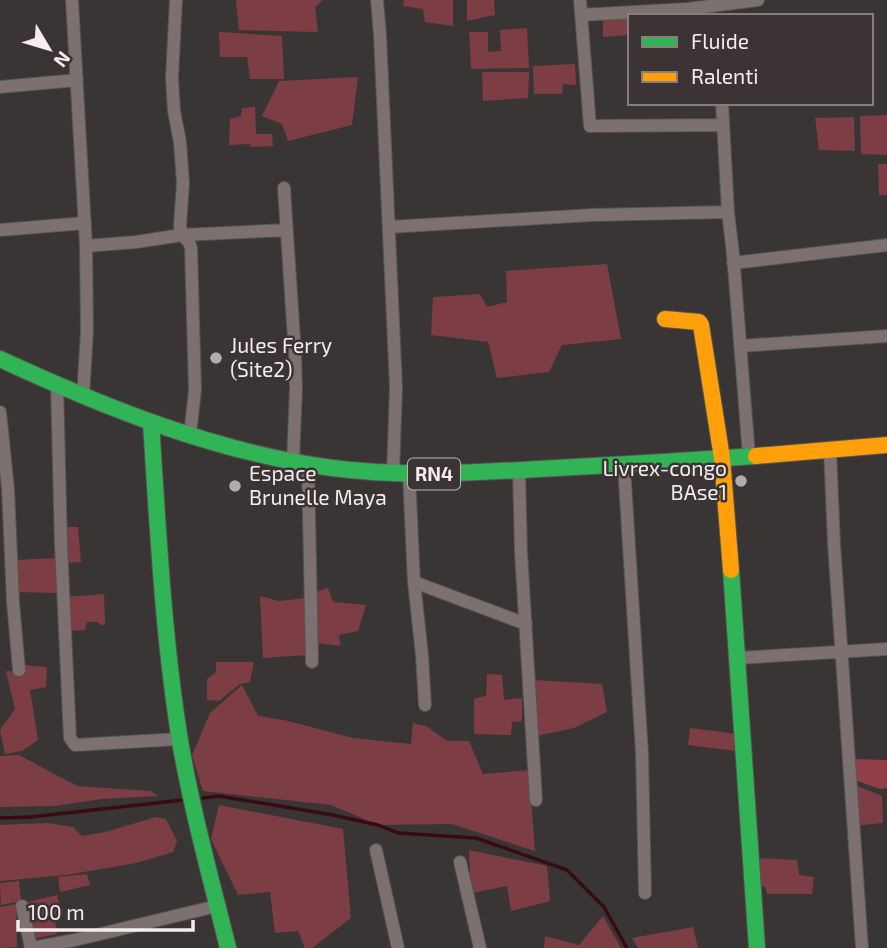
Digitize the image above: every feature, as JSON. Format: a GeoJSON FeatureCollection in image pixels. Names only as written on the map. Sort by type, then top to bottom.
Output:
{"type":"FeatureCollection","features":[{"type":"Feature","properties":{"kind":"main road"},"geometry":{"type":"LineString","coordinates":[[665,319],[699,322],[701,325],[722,458],[757,948]]}},
{"type":"Feature","properties":{"kind":"main road","name":"RN4"},"geometry":{"type":"LineString","coordinates":[[0,359],[83,397],[151,423],[226,446],[300,463],[401,474],[624,466],[887,445]]}},
{"type":"Feature","properties":{"kind":"main road"},"geometry":{"type":"LineString","coordinates":[[151,423],[162,596],[180,739],[190,795],[228,948]]}},
{"type":"Feature","properties":{"kind":"street"},"geometry":{"type":"LineString","coordinates":[[72,0],[86,246],[87,331],[83,397]]}},
{"type":"Feature","properties":{"kind":"street"},"geometry":{"type":"LineString","coordinates":[[176,0],[172,78],[183,183],[180,226],[182,235],[191,248],[194,305],[195,390],[190,435]]}},
{"type":"Feature","properties":{"kind":"street"},"geometry":{"type":"LineString","coordinates":[[377,0],[401,474],[422,655],[425,705]]}},
{"type":"Feature","properties":{"kind":"street"},"geometry":{"type":"LineString","coordinates":[[580,0],[590,126],[723,125]]}},
{"type":"Feature","properties":{"kind":"street"},"geometry":{"type":"LineString","coordinates":[[582,15],[714,7],[758,0]]}},
{"type":"Feature","properties":{"kind":"street"},"geometry":{"type":"LineString","coordinates":[[0,87],[77,80]]}},
{"type":"Feature","properties":{"kind":"street"},"geometry":{"type":"LineString","coordinates":[[722,105],[728,212],[749,456]]}},
{"type":"Feature","properties":{"kind":"street"},"geometry":{"type":"LineString","coordinates":[[284,188],[294,315],[312,662]]}},
{"type":"Feature","properties":{"kind":"street"},"geometry":{"type":"LineString","coordinates":[[389,227],[592,215],[728,212]]}},
{"type":"Feature","properties":{"kind":"street"},"geometry":{"type":"LineString","coordinates":[[0,230],[85,223]]}},
{"type":"Feature","properties":{"kind":"street"},"geometry":{"type":"LineString","coordinates":[[86,246],[182,235],[286,230]]}},
{"type":"Feature","properties":{"kind":"street"},"geometry":{"type":"LineString","coordinates":[[733,263],[887,245]]}},
{"type":"Feature","properties":{"kind":"street"},"geometry":{"type":"LineString","coordinates":[[740,346],[887,336]]}},
{"type":"Feature","properties":{"kind":"street"},"geometry":{"type":"LineString","coordinates":[[57,385],[70,738],[75,745],[180,739]]}},
{"type":"Feature","properties":{"kind":"street"},"geometry":{"type":"LineString","coordinates":[[0,412],[8,489],[19,670]]}},
{"type":"Feature","properties":{"kind":"street"},"geometry":{"type":"LineString","coordinates":[[830,450],[862,948]]}},
{"type":"Feature","properties":{"kind":"street"},"geometry":{"type":"LineString","coordinates":[[624,466],[642,753],[645,893]]}},
{"type":"Feature","properties":{"kind":"street"},"geometry":{"type":"LineString","coordinates":[[519,471],[521,552],[536,800]]}},
{"type":"Feature","properties":{"kind":"street"},"geometry":{"type":"LineString","coordinates":[[414,582],[526,624]]}},
{"type":"Feature","properties":{"kind":"street"},"geometry":{"type":"LineString","coordinates":[[738,658],[887,649]]}},
{"type":"Feature","properties":{"kind":"street"},"geometry":{"type":"LineString","coordinates":[[376,850],[398,948]]}},
{"type":"Feature","properties":{"kind":"street"},"geometry":{"type":"LineString","coordinates":[[460,862],[480,948]]}},
{"type":"Feature","properties":{"kind":"street"},"geometry":{"type":"LineString","coordinates":[[22,905],[32,948],[217,906]]}},
{"type":"Feature","properties":{"kind":"shaded area"},"geometry":{"type":"Polygon","coordinates":[[[236,0],[323,0],[315,7],[318,32],[239,30],[236,0]]]}},
{"type":"Feature","properties":{"kind":"shaded area"},"geometry":{"type":"Polygon","coordinates":[[[404,0],[453,0],[453,26],[425,22],[423,9],[403,6],[404,0]]]}},
{"type":"Feature","properties":{"kind":"shaded area"},"geometry":{"type":"Polygon","coordinates":[[[467,0],[494,0],[495,15],[467,21],[467,0]]]}},
{"type":"Feature","properties":{"kind":"shaded area"},"geometry":{"type":"Polygon","coordinates":[[[603,16],[628,16],[628,35],[603,37],[603,16]]]}},
{"type":"Feature","properties":{"kind":"shaded area"},"geometry":{"type":"Polygon","coordinates":[[[527,28],[529,68],[471,69],[469,32],[488,32],[488,52],[501,51],[500,30],[527,28]]]}},
{"type":"Feature","properties":{"kind":"shaded area"},"geometry":{"type":"Polygon","coordinates":[[[219,32],[282,36],[284,79],[250,79],[247,57],[220,57],[219,32]]]}},
{"type":"Feature","properties":{"kind":"shaded area"},"geometry":{"type":"Polygon","coordinates":[[[575,64],[576,85],[563,84],[562,94],[534,94],[533,66],[575,64]]]}},
{"type":"Feature","properties":{"kind":"shaded area"},"geometry":{"type":"Polygon","coordinates":[[[482,72],[529,72],[528,98],[483,101],[482,72]]]}},
{"type":"Feature","properties":{"kind":"shaded area"},"geometry":{"type":"Polygon","coordinates":[[[358,77],[352,125],[288,141],[282,124],[262,116],[279,81],[358,77]]]}},
{"type":"Feature","properties":{"kind":"shaded area"},"geometry":{"type":"Polygon","coordinates":[[[255,107],[256,134],[272,134],[273,146],[229,145],[230,119],[241,116],[242,108],[255,107]]]}},
{"type":"Feature","properties":{"kind":"shaded area"},"geometry":{"type":"Polygon","coordinates":[[[887,115],[887,155],[861,154],[860,116],[887,115]]]}},
{"type":"Feature","properties":{"kind":"shaded area"},"geometry":{"type":"Polygon","coordinates":[[[854,117],[855,151],[819,150],[815,118],[854,117]]]}},
{"type":"Feature","properties":{"kind":"shaded area"},"geometry":{"type":"Polygon","coordinates":[[[878,164],[887,164],[887,195],[879,195],[878,164]]]}},
{"type":"Feature","properties":{"kind":"shaded area"},"geometry":{"type":"Polygon","coordinates":[[[607,264],[621,339],[562,345],[549,372],[497,378],[488,342],[431,335],[433,297],[480,294],[487,307],[507,302],[506,271],[607,264]]]}},
{"type":"Feature","properties":{"kind":"shaded area"},"geometry":{"type":"Polygon","coordinates":[[[63,527],[78,527],[81,562],[64,563],[63,527]]]}},
{"type":"Feature","properties":{"kind":"shaded area"},"geometry":{"type":"Polygon","coordinates":[[[59,558],[60,593],[15,592],[14,560],[59,558]]]}},
{"type":"Feature","properties":{"kind":"shaded area"},"geometry":{"type":"Polygon","coordinates":[[[328,588],[333,602],[366,605],[358,631],[339,635],[340,646],[318,643],[316,592],[328,588]]]}},
{"type":"Feature","properties":{"kind":"shaded area"},"geometry":{"type":"Polygon","coordinates":[[[104,594],[105,625],[87,622],[85,630],[67,631],[66,597],[104,594]]]}},
{"type":"Feature","properties":{"kind":"shaded area"},"geometry":{"type":"Polygon","coordinates":[[[260,596],[279,601],[306,598],[308,655],[263,658],[260,596]]]}},
{"type":"Feature","properties":{"kind":"shaded area"},"geometry":{"type":"Polygon","coordinates":[[[216,662],[254,662],[250,682],[240,684],[219,701],[207,700],[207,679],[216,672],[216,662]]]}},
{"type":"Feature","properties":{"kind":"shaded area"},"geometry":{"type":"Polygon","coordinates":[[[24,665],[47,667],[46,687],[30,690],[38,740],[22,751],[5,754],[0,730],[15,709],[6,671],[24,672],[24,665]]]}},
{"type":"Feature","properties":{"kind":"shaded area"},"geometry":{"type":"Polygon","coordinates":[[[487,674],[502,675],[504,700],[522,698],[522,721],[512,722],[511,735],[474,734],[474,699],[486,696],[487,674]]]}},
{"type":"Feature","properties":{"kind":"shaded area"},"geometry":{"type":"Polygon","coordinates":[[[533,680],[602,684],[607,712],[574,728],[536,736],[533,680]]]}},
{"type":"Feature","properties":{"kind":"shaded area"},"geometry":{"type":"Polygon","coordinates":[[[242,685],[258,716],[353,738],[411,744],[413,723],[426,726],[447,741],[469,741],[483,774],[529,770],[535,851],[452,824],[378,825],[331,805],[203,791],[192,755],[210,713],[242,685]]]}},
{"type":"Feature","properties":{"kind":"shaded area"},"geometry":{"type":"Polygon","coordinates":[[[690,728],[738,734],[736,751],[688,745],[690,728]]]}},
{"type":"Feature","properties":{"kind":"shaded area"},"geometry":{"type":"Polygon","coordinates":[[[19,755],[77,786],[151,791],[158,796],[102,799],[54,806],[0,807],[0,756],[19,755]]]}},
{"type":"Feature","properties":{"kind":"shaded area"},"geometry":{"type":"Polygon","coordinates":[[[853,759],[887,760],[887,788],[880,789],[852,779],[853,759]]]}},
{"type":"Feature","properties":{"kind":"shaded area"},"geometry":{"type":"Polygon","coordinates":[[[853,784],[882,796],[883,823],[855,826],[853,784]]]}},
{"type":"Feature","properties":{"kind":"shaded area"},"geometry":{"type":"Polygon","coordinates":[[[219,805],[343,829],[351,918],[312,948],[305,948],[298,931],[275,933],[270,892],[238,895],[211,839],[219,805]]]}},
{"type":"Feature","properties":{"kind":"shaded area"},"geometry":{"type":"Polygon","coordinates":[[[156,817],[166,819],[177,841],[173,852],[136,863],[66,875],[0,881],[0,825],[47,823],[73,827],[82,836],[156,817]]]}},
{"type":"Feature","properties":{"kind":"shaded area"},"geometry":{"type":"Polygon","coordinates":[[[469,850],[547,866],[550,901],[511,911],[507,886],[471,893],[469,850]]]}},
{"type":"Feature","properties":{"kind":"shaded area"},"geometry":{"type":"Polygon","coordinates":[[[755,858],[797,860],[799,875],[814,877],[812,894],[767,894],[765,887],[756,885],[755,858]]]}},
{"type":"Feature","properties":{"kind":"shaded area"},"geometry":{"type":"Polygon","coordinates":[[[87,874],[90,885],[60,892],[58,877],[87,874]]]}},
{"type":"Feature","properties":{"kind":"shaded area"},"geometry":{"type":"Polygon","coordinates":[[[19,881],[21,901],[1,905],[0,883],[19,881]]]}},
{"type":"Feature","properties":{"kind":"shaded area"},"geometry":{"type":"Polygon","coordinates":[[[57,895],[61,913],[54,915],[57,934],[32,939],[24,903],[57,895]]]}},
{"type":"Feature","properties":{"kind":"shaded area"},"geometry":{"type":"Polygon","coordinates":[[[16,904],[17,947],[0,948],[0,907],[16,904]]]}},
{"type":"Feature","properties":{"kind":"shaded area"},"geometry":{"type":"Polygon","coordinates":[[[603,916],[621,948],[544,948],[545,936],[579,945],[603,916]]]}},
{"type":"Feature","properties":{"kind":"shaded area"},"geometry":{"type":"Polygon","coordinates":[[[693,927],[698,948],[638,948],[632,938],[693,927]]]}},
{"type":"Feature","properties":{"kind":"waterway"},"geometry":{"type":"LineString","coordinates":[[203,798],[219,796],[333,815],[378,825],[398,833],[476,838],[567,870],[604,907],[627,948]]}},
{"type":"Feature","properties":{"kind":"waterway"},"geometry":{"type":"LineString","coordinates":[[0,818],[183,800]]}},
{"type":"Feature","properties":{"kind":"traffic: fast"},"geometry":{"type":"LineString","coordinates":[[0,359],[162,426],[246,451],[332,468],[384,473],[461,473],[756,456]]}},
{"type":"Feature","properties":{"kind":"traffic: fast"},"geometry":{"type":"LineString","coordinates":[[151,423],[162,582],[174,701],[190,793],[228,948]]}},
{"type":"Feature","properties":{"kind":"traffic: fast"},"geometry":{"type":"LineString","coordinates":[[731,570],[757,948]]}},
{"type":"Feature","properties":{"kind":"traffic: slow"},"geometry":{"type":"LineString","coordinates":[[665,319],[699,322],[701,325],[722,458],[731,570]]}},
{"type":"Feature","properties":{"kind":"traffic: slow"},"geometry":{"type":"LineString","coordinates":[[756,456],[887,445]]}},
{"type":"Feature","properties":{"kind":"place","name":"Jules Ferry (Site2)"},"geometry":{"type":"Point","coordinates":[216,358]}},
{"type":"Feature","properties":{"kind":"place","name":"Livrex-congo BAse1"},"geometry":{"type":"Point","coordinates":[741,481]}},
{"type":"Feature","properties":{"kind":"place","name":"Espace Brunelle Maya"},"geometry":{"type":"Point","coordinates":[235,486]}}]}
